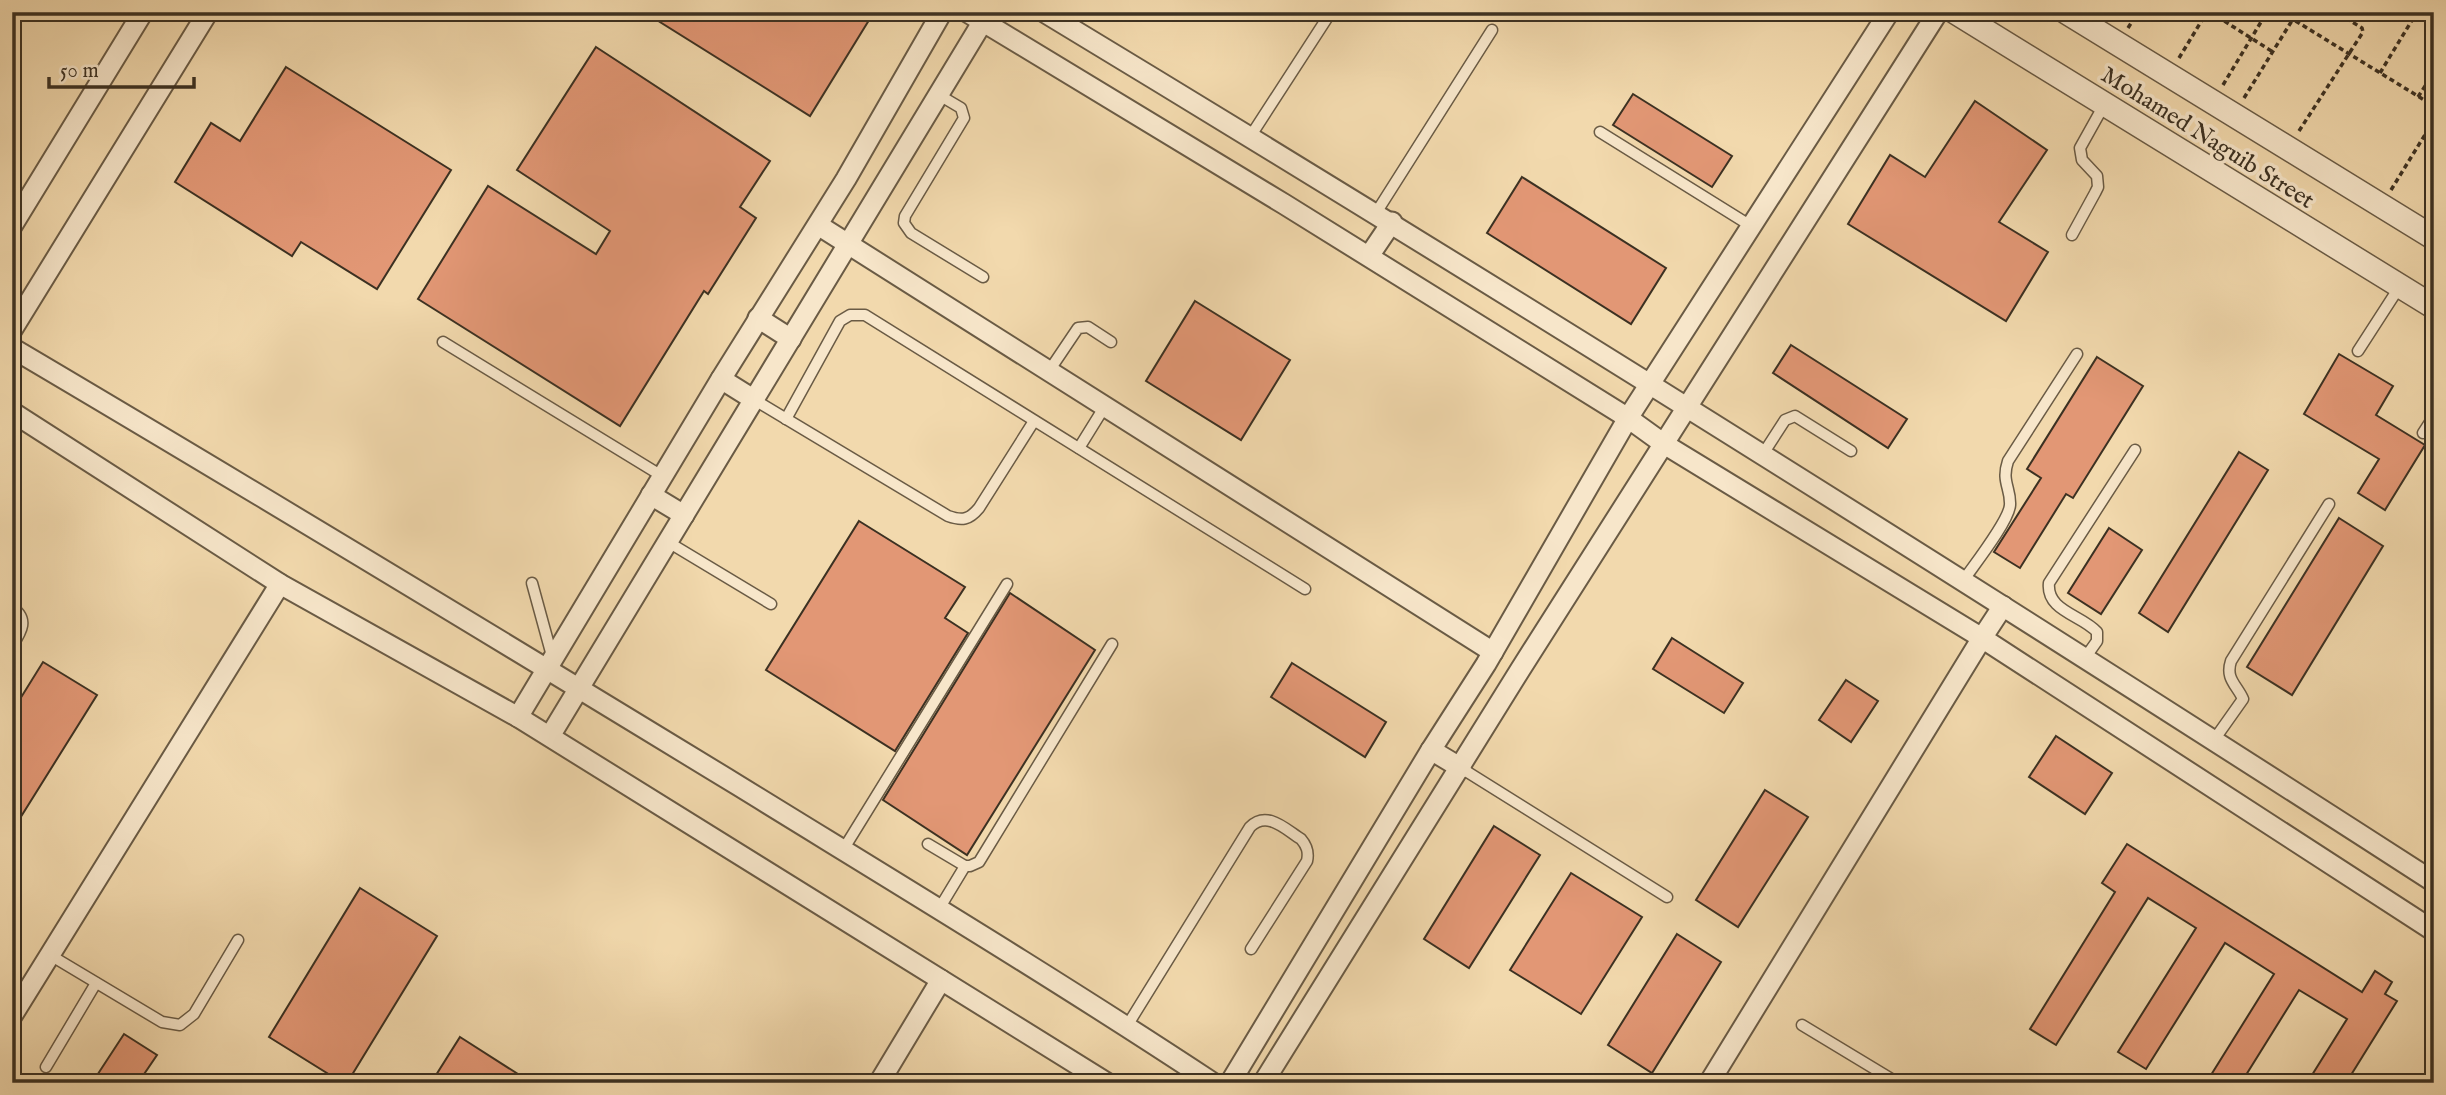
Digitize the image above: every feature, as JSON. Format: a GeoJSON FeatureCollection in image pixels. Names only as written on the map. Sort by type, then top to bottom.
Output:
{"type":"FeatureCollection","features":[{"type":"Feature","properties":{"kind":"street"},"geometry":{"type":"LineString","coordinates":[[12,226],[143,12]]}},
{"type":"Feature","properties":{"kind":"street"},"geometry":{"type":"LineString","coordinates":[[12,330],[208,12]]}},
{"type":"Feature","properties":{"kind":"street"},"geometry":{"type":"LineString","coordinates":[[518,717],[758,318],[818,225],[942,12]]}},
{"type":"Feature","properties":{"kind":"street"},"geometry":{"type":"LineString","coordinates":[[1044,12],[1384,218],[1688,407],[2434,882]]}},
{"type":"Feature","properties":{"kind":"street"},"geometry":{"type":"LineString","coordinates":[[1230,1083],[1430,750],[1493,652],[1628,418],[1889,12]]}},
{"type":"Feature","properties":{"kind":"street"},"geometry":{"type":"LineString","coordinates":[[1263,1083],[1520,670],[1938,12]]}},
{"type":"Feature","properties":{"kind":"street","name":"Mohamed Naguib Street"},"geometry":{"type":"LineString","coordinates":[[1955,12],[2434,307]]}},
{"type":"Feature","properties":{"kind":"street","name":"Mohamed Naguib Street"},"geometry":{"type":"LineString","coordinates":[[2066,12],[2434,238]]}},
{"type":"Feature","properties":{"kind":"street"},"geometry":{"type":"LineString","coordinates":[[550,736],[939,95],[979,15],[1628,418],[1664,444],[1982,638],[2434,931]]}},
{"type":"Feature","properties":{"kind":"street"},"geometry":{"type":"LineString","coordinates":[[1369,256],[1384,218]]}},
{"type":"Feature","properties":{"kind":"street"},"geometry":{"type":"LineString","coordinates":[[818,225],[1493,652]]}},
{"type":"Feature","properties":{"kind":"street"},"geometry":{"type":"LineString","coordinates":[[758,318],[791,339]]}},
{"type":"Feature","properties":{"kind":"street"},"geometry":{"type":"LineString","coordinates":[[12,348],[549,662],[579,688],[1127,1026],[1213,1083]]}},
{"type":"Feature","properties":{"kind":"street"},"geometry":{"type":"LineString","coordinates":[[721,379],[753,399]]}},
{"type":"Feature","properties":{"kind":"street"},"geometry":{"type":"LineString","coordinates":[[12,412],[280,584],[550,736],[1107,1083]]}},
{"type":"Feature","properties":{"kind":"street"},"geometry":{"type":"LineString","coordinates":[[651,495],[684,514]]}},
{"type":"Feature","properties":{"kind":"street"},"geometry":{"type":"LineString","coordinates":[[12,1016],[280,584]]}},
{"type":"Feature","properties":{"kind":"street"},"geometry":{"type":"LineString","coordinates":[[1709,1083],[2003,606]]}},
{"type":"Feature","properties":{"kind":"street"},"geometry":{"type":"LineString","coordinates":[[1430,750],[1461,768]]}},
{"type":"Feature","properties":{"kind":"street"},"geometry":{"type":"LineString","coordinates":[[879,1083],[941,981]]}},
{"type":"Feature","properties":{"kind":"lane"},"geometry":{"type":"LineString","coordinates":[[1250,136],[1331,12]]}},
{"type":"Feature","properties":{"kind":"lane"},"geometry":{"type":"LineString","coordinates":[[1384,218],[1492,30]]}},
{"type":"Feature","properties":{"kind":"lane"},"geometry":{"type":"LineString","coordinates":[[939,95],[961,108],[964,118],[905,216],[904,223],[911,233],[983,277]]}},
{"type":"Feature","properties":{"kind":"lane"},"geometry":{"type":"LineString","coordinates":[[2072,235],[2098,187],[2097,176],[2082,160],[2080,148],[2104,104]]}},
{"type":"Feature","properties":{"kind":"lane"},"geometry":{"type":"LineString","coordinates":[[1600,132],[1751,226]]}},
{"type":"Feature","properties":{"kind":"lane"},"geometry":{"type":"LineString","coordinates":[[2358,351],[2400,286]]}},
{"type":"Feature","properties":{"kind":"lane"},"geometry":{"type":"LineString","coordinates":[[786,419],[840,321],[844,317],[865,315],[1305,589]]}},
{"type":"Feature","properties":{"kind":"lane"},"geometry":{"type":"LineString","coordinates":[[1049,371],[1078,328],[1088,327],[1111,342]]}},
{"type":"Feature","properties":{"kind":"lane"},"geometry":{"type":"LineString","coordinates":[[443,342],[662,476]]}},
{"type":"Feature","properties":{"kind":"lane"},"geometry":{"type":"LineString","coordinates":[[1964,581],[2008,514],[2010,497],[2005,476],[2008,461],[2077,354]]}},
{"type":"Feature","properties":{"kind":"lane"},"geometry":{"type":"LineString","coordinates":[[753,399],[948,516],[959,520],[971,517],[979,509],[1034,421]]}},
{"type":"Feature","properties":{"kind":"lane"},"geometry":{"type":"LineString","coordinates":[[1079,449],[1105,407]]}},
{"type":"Feature","properties":{"kind":"lane"},"geometry":{"type":"LineString","coordinates":[[1763,454],[1785,420],[1795,416],[1851,451]]}},
{"type":"Feature","properties":{"kind":"lane"},"geometry":{"type":"LineString","coordinates":[[2423,433],[2434,416]]}},
{"type":"Feature","properties":{"kind":"lane"},"geometry":{"type":"LineString","coordinates":[[2085,658],[2097,641],[2097,632],[2054,603],[2050,596],[2049,583],[2135,450]]}},
{"type":"Feature","properties":{"kind":"lane"},"geometry":{"type":"LineString","coordinates":[[2214,740],[2243,699],[2230,680],[2231,661],[2329,504]]}},
{"type":"Feature","properties":{"kind":"lane"},"geometry":{"type":"LineString","coordinates":[[668,542],[771,604]]}},
{"type":"Feature","properties":{"kind":"lane"},"geometry":{"type":"LineString","coordinates":[[531,583],[549,662]]}},
{"type":"Feature","properties":{"kind":"lane"},"geometry":{"type":"LineString","coordinates":[[843,850],[1007,584]]}},
{"type":"Feature","properties":{"kind":"lane"},"geometry":{"type":"LineString","coordinates":[[12,607],[22,617],[23,626],[12,646]]}},
{"type":"Feature","properties":{"kind":"lane"},"geometry":{"type":"LineString","coordinates":[[928,844],[965,866],[979,862],[1112,644]]}},
{"type":"Feature","properties":{"kind":"lane"},"geometry":{"type":"LineString","coordinates":[[1461,768],[1667,897]]}},
{"type":"Feature","properties":{"kind":"lane"},"geometry":{"type":"LineString","coordinates":[[1127,1026],[1250,827],[1263,818],[1270,819],[1301,839],[1308,855],[1251,949]]}},
{"type":"Feature","properties":{"kind":"lane"},"geometry":{"type":"LineString","coordinates":[[939,909],[965,866]]}},
{"type":"Feature","properties":{"kind":"lane"},"geometry":{"type":"LineString","coordinates":[[50,955],[162,1022],[180,1025],[186,1023],[194,1014],[238,940]]}},
{"type":"Feature","properties":{"kind":"lane"},"geometry":{"type":"LineString","coordinates":[[46,1067],[96,983]]}},
{"type":"Feature","properties":{"kind":"lane"},"geometry":{"type":"LineString","coordinates":[[1802,1025],[1898,1083]]}},
{"type":"Feature","properties":{"kind":"path"},"geometry":{"type":"LineString","coordinates":[[2169,75],[2209,12],[2273,52]]}},
{"type":"Feature","properties":{"kind":"path"},"geometry":{"type":"LineString","coordinates":[[2212,102],[2267,12]]}},
{"type":"Feature","properties":{"kind":"path"},"geometry":{"type":"LineString","coordinates":[[2281,12],[2289,14],[2434,106]]}},
{"type":"Feature","properties":{"kind":"path"},"geometry":{"type":"LineString","coordinates":[[2288,148],[2363,30],[2336,12]]}},
{"type":"Feature","properties":{"kind":"path"},"geometry":{"type":"LineString","coordinates":[[2380,73],[2417,12]]}},
{"type":"Feature","properties":{"kind":"path"},"geometry":{"type":"LineString","coordinates":[[2233,115],[2293,19]]}},
{"type":"Feature","properties":{"kind":"path"},"geometry":{"type":"LineString","coordinates":[[2418,97],[2434,72]]}},
{"type":"Feature","properties":{"kind":"path"},"geometry":{"type":"LineString","coordinates":[[2382,205],[2434,120]]}},
{"type":"Feature","properties":{"kind":"building"},"geometry":{"type":"Polygon","coordinates":[[[644,12],[874,12],[810,116],[644,12]]]}},
{"type":"Feature","properties":{"kind":"building"},"geometry":{"type":"Polygon","coordinates":[[[596,47],[770,161],[740,207],[756,218],[708,294],[704,291],[620,426],[418,299],[488,186],[596,254],[610,231],[517,170],[596,47]]]}},
{"type":"Feature","properties":{"kind":"building"},"geometry":{"type":"Polygon","coordinates":[[[286,67],[451,170],[377,289],[301,242],[292,256],[175,182],[211,123],[240,141],[286,67]]]}},
{"type":"Feature","properties":{"kind":"building"},"geometry":{"type":"Polygon","coordinates":[[[1633,94],[1732,156],[1712,187],[1613,125],[1633,94]]]}},
{"type":"Feature","properties":{"kind":"building"},"geometry":{"type":"Polygon","coordinates":[[[1975,101],[2047,150],[1999,222],[2048,252],[2006,321],[1848,224],[1890,155],[1925,177],[1975,101]]]}},
{"type":"Feature","properties":{"kind":"building"},"geometry":{"type":"Polygon","coordinates":[[[1522,177],[1666,268],[1631,324],[1487,233],[1522,177]]]}},
{"type":"Feature","properties":{"kind":"building"},"geometry":{"type":"Polygon","coordinates":[[[1195,301],[1290,360],[1241,440],[1146,381],[1195,301]]]}},
{"type":"Feature","properties":{"kind":"building"},"geometry":{"type":"Polygon","coordinates":[[[1791,345],[1907,419],[1888,448],[1773,373],[1791,345]]]}},
{"type":"Feature","properties":{"kind":"building"},"geometry":{"type":"Polygon","coordinates":[[[2339,354],[2393,386],[2376,415],[2425,445],[2385,510],[2358,493],[2379,459],[2304,414],[2339,354]]]}},
{"type":"Feature","properties":{"kind":"building"},"geometry":{"type":"Polygon","coordinates":[[[2097,357],[2143,386],[2073,498],[2066,494],[2020,568],[1994,552],[2041,478],[2027,469],[2097,357]]]}},
{"type":"Feature","properties":{"kind":"building"},"geometry":{"type":"Polygon","coordinates":[[[2239,452],[2268,470],[2168,632],[2139,613],[2239,452]]]}},
{"type":"Feature","properties":{"kind":"building"},"geometry":{"type":"Polygon","coordinates":[[[2339,518],[2383,546],[2292,695],[2247,667],[2339,518]]]}},
{"type":"Feature","properties":{"kind":"building"},"geometry":{"type":"Polygon","coordinates":[[[859,521],[965,587],[945,618],[968,633],[895,751],[766,670],[859,521]]]}},
{"type":"Feature","properties":{"kind":"building"},"geometry":{"type":"Polygon","coordinates":[[[2109,528],[2142,550],[2101,614],[2068,593],[2109,528]]]}},
{"type":"Feature","properties":{"kind":"building"},"geometry":{"type":"Polygon","coordinates":[[[1010,593],[1095,650],[967,855],[883,800],[1010,593]]]}},
{"type":"Feature","properties":{"kind":"building"},"geometry":{"type":"Polygon","coordinates":[[[1672,638],[1743,683],[1724,713],[1653,669],[1672,638]]]}},
{"type":"Feature","properties":{"kind":"building"},"geometry":{"type":"Polygon","coordinates":[[[43,662],[97,695],[12,831],[12,712],[43,662]]]}},
{"type":"Feature","properties":{"kind":"building"},"geometry":{"type":"Polygon","coordinates":[[[1292,663],[1386,722],[1365,757],[1271,697],[1292,663]]]}},
{"type":"Feature","properties":{"kind":"building"},"geometry":{"type":"Polygon","coordinates":[[[1846,680],[1878,701],[1851,742],[1819,720],[1846,680]]]}},
{"type":"Feature","properties":{"kind":"building"},"geometry":{"type":"Polygon","coordinates":[[[2056,736],[2112,773],[2085,814],[2029,777],[2056,736]]]}},
{"type":"Feature","properties":{"kind":"building"},"geometry":{"type":"Polygon","coordinates":[[[1765,790],[1808,817],[1738,927],[1696,900],[1765,790]]]}},
{"type":"Feature","properties":{"kind":"building"},"geometry":{"type":"Polygon","coordinates":[[[1494,826],[1540,855],[1469,968],[1424,939],[1494,826]]]}},
{"type":"Feature","properties":{"kind":"building"},"geometry":{"type":"Polygon","coordinates":[[[2127,844],[2362,992],[2375,971],[2392,982],[2385,994],[2397,1001],[2346,1083],[2307,1083],[2347,1019],[2299,990],[2241,1083],[2206,1083],[2274,974],[2225,943],[2146,1069],[2118,1052],[2196,928],[2148,898],[2056,1045],[2030,1029],[2115,892],[2102,883],[2127,844]]]}},
{"type":"Feature","properties":{"kind":"building"},"geometry":{"type":"Polygon","coordinates":[[[1571,873],[1642,917],[1581,1014],[1510,970],[1571,873]]]}},
{"type":"Feature","properties":{"kind":"building"},"geometry":{"type":"Polygon","coordinates":[[[360,888],[437,936],[347,1083],[343,1083],[269,1037],[360,888]]]}},
{"type":"Feature","properties":{"kind":"building"},"geometry":{"type":"Polygon","coordinates":[[[1677,934],[1721,962],[1652,1073],[1608,1045],[1677,934]]]}},
{"type":"Feature","properties":{"kind":"building"},"geometry":{"type":"Polygon","coordinates":[[[124,1034],[157,1055],[138,1083],[92,1083],[124,1034]]]}},
{"type":"Feature","properties":{"kind":"building"},"geometry":{"type":"Polygon","coordinates":[[[460,1037],[532,1083],[431,1083],[460,1037]]]}}]}
